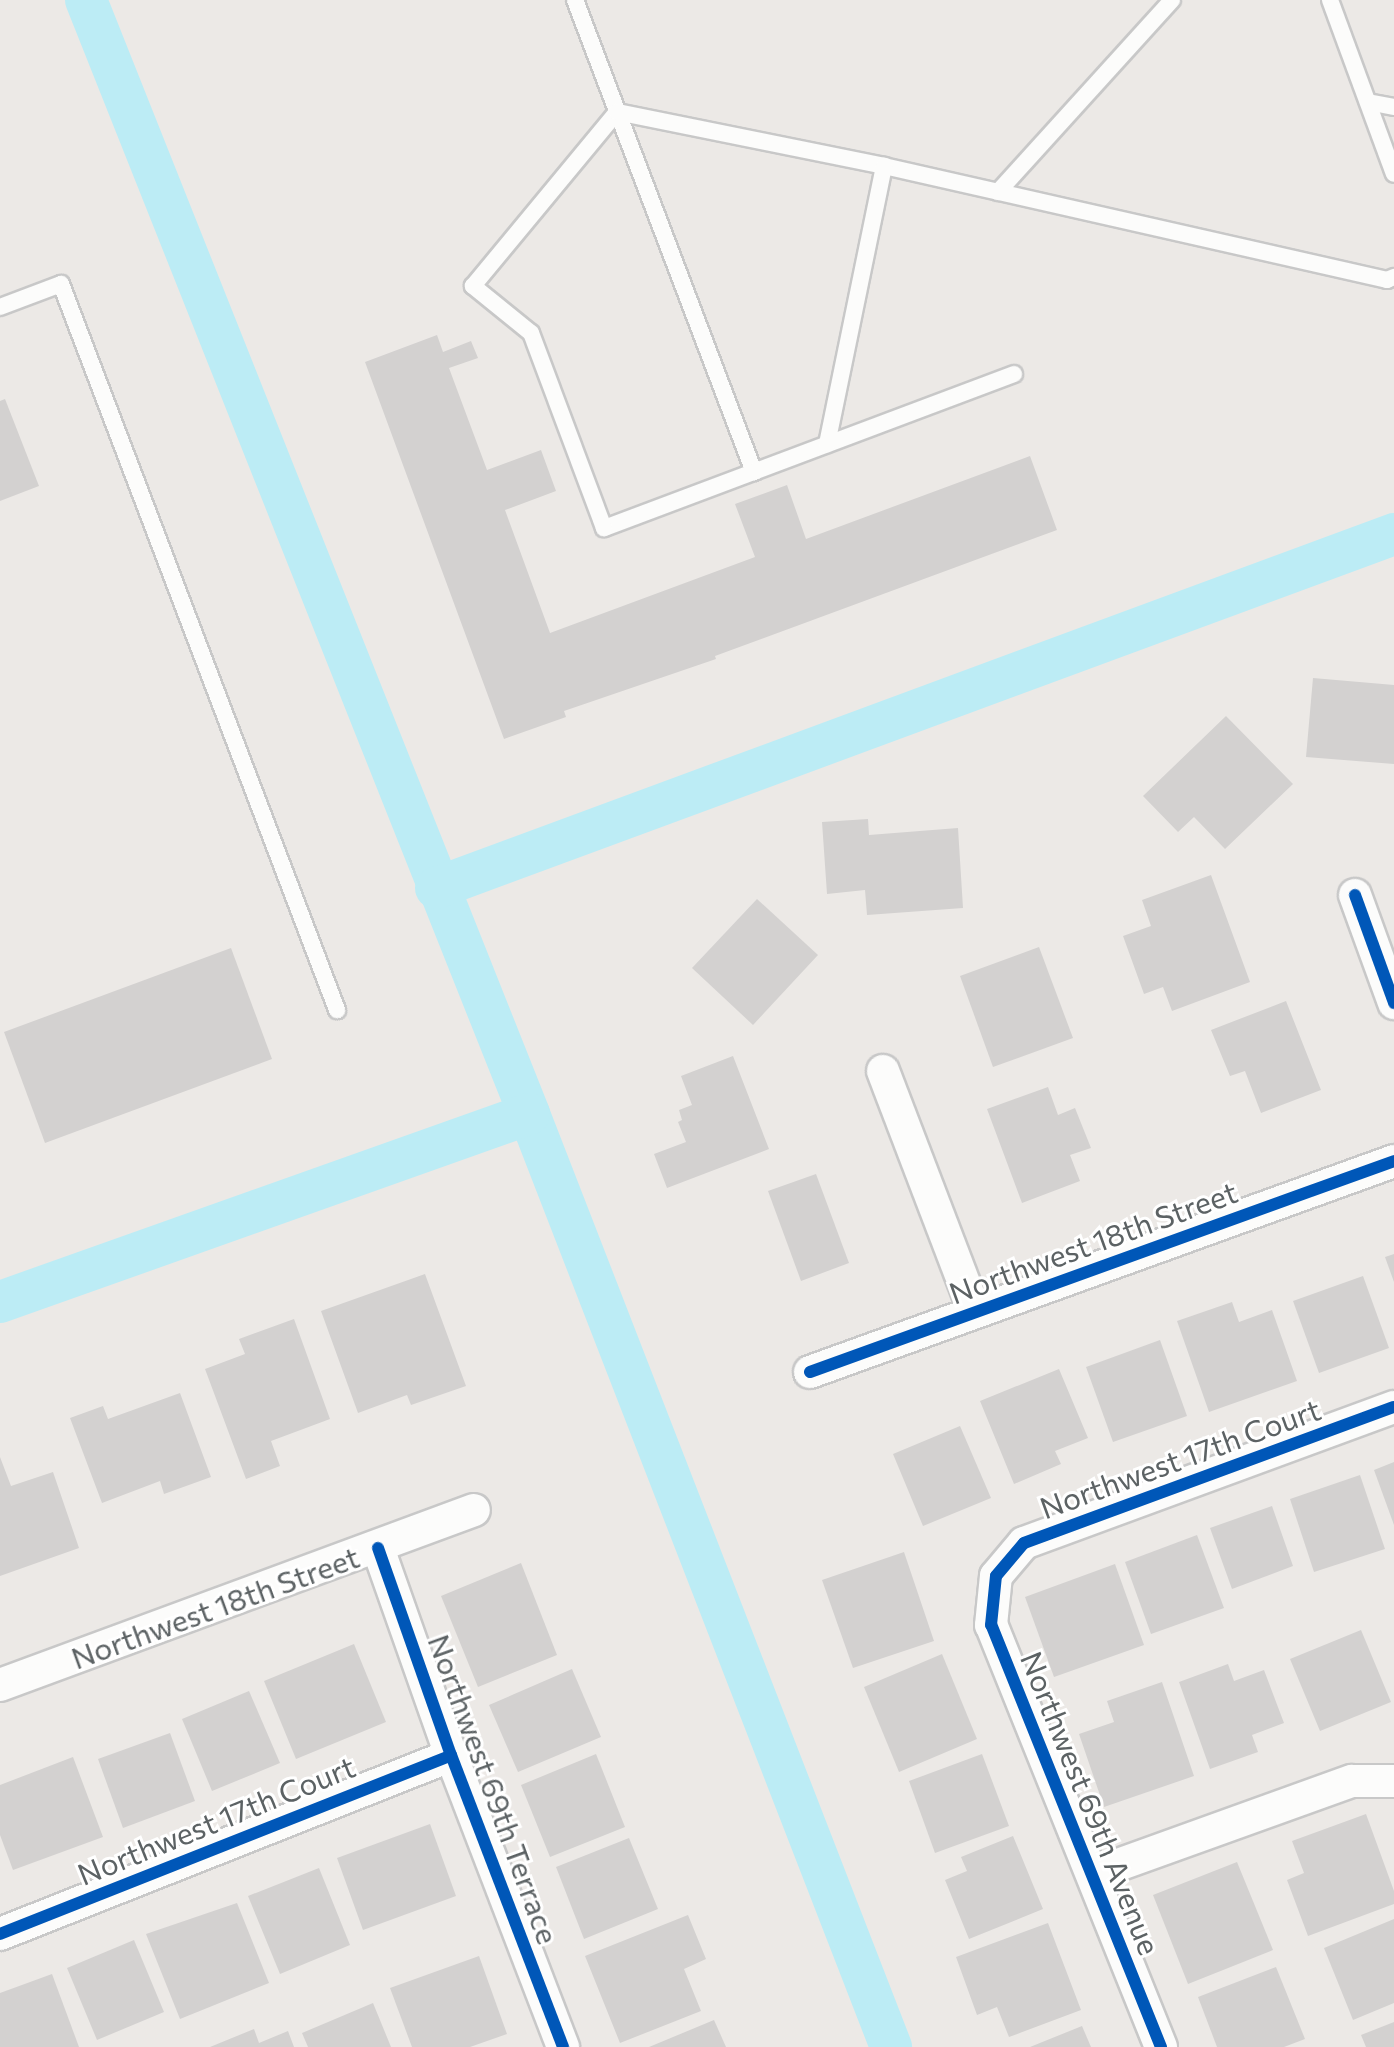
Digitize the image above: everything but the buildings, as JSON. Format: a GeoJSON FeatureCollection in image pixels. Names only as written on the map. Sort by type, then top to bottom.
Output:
{"type":"FeatureCollection","features":[{"type":"Feature","properties":{"kind":"street"},"geometry":{"type":"LineString","coordinates":[[1355,895],[1394,1003]]}},
{"type":"Feature","properties":{"kind":"street"},"geometry":{"type":"LineString","coordinates":[[883,1071],[975,1312]]}},
{"type":"Feature","properties":{"kind":"street","name":"Northwest 18th Street"},"geometry":{"type":"LineString","coordinates":[[810,1372],[1394,1161]]}},
{"type":"Feature","properties":{"kind":"street","name":"Northwest 17th Court"},"geometry":{"type":"LineString","coordinates":[[996,1576],[1024,1543],[1394,1407]]}},
{"type":"Feature","properties":{"kind":"street","name":"Northwest 18th Street"},"geometry":{"type":"LineString","coordinates":[[0,1685],[474,1510]]}},
{"type":"Feature","properties":{"kind":"street","name":"Northwest 69th Terrace"},"geometry":{"type":"LineString","coordinates":[[378,1548],[451,1755],[563,2047]]}},
{"type":"Feature","properties":{"kind":"street","name":"Northwest 69th Avenue"},"geometry":{"type":"LineString","coordinates":[[996,1576],[991,1625],[1161,2047]]}},
{"type":"Feature","properties":{"kind":"street","name":"Northwest 17th Court"},"geometry":{"type":"LineString","coordinates":[[0,1934],[451,1755]]}},
{"type":"Feature","properties":{"kind":"street"},"geometry":{"type":"LineString","coordinates":[[1093,1874],[1352,1781],[1394,1781]]}},
{"type":"Feature","properties":{"kind":"lane"},"geometry":{"type":"LineString","coordinates":[[575,0],[754,472]]}},
{"type":"Feature","properties":{"kind":"lane"},"geometry":{"type":"LineString","coordinates":[[998,192],[1172,0]]}},
{"type":"Feature","properties":{"kind":"lane"},"geometry":{"type":"LineString","coordinates":[[1330,0],[1394,174]]}},
{"type":"Feature","properties":{"kind":"lane"},"geometry":{"type":"LineString","coordinates":[[1368,102],[1394,107]]}},
{"type":"Feature","properties":{"kind":"lane"},"geometry":{"type":"LineString","coordinates":[[617,112],[884,166],[1387,280],[1394,277]]}},
{"type":"Feature","properties":{"kind":"lane"},"geometry":{"type":"LineString","coordinates":[[617,112],[473,286],[531,333],[604,528],[1014,374]]}},
{"type":"Feature","properties":{"kind":"lane"},"geometry":{"type":"LineString","coordinates":[[827,444],[884,166]]}},
{"type":"Feature","properties":{"kind":"lane"},"geometry":{"type":"LineString","coordinates":[[0,307],[61,284],[337,1010]]}},
{"type":"Feature","properties":{"kind":"waterway"},"geometry":{"type":"LineString","coordinates":[[86,0],[529,1114],[891,2047]]}},
{"type":"Feature","properties":{"kind":"waterway"},"geometry":{"type":"LineString","coordinates":[[436,888],[1394,534]]}},
{"type":"Feature","properties":{"kind":"waterway"},"geometry":{"type":"LineString","coordinates":[[0,1302],[529,1114]]}},
{"type":"Feature","properties":{"kind":"cycle path"},"geometry":{"type":"LineString","coordinates":[[1355,895],[1394,1003]]}},
{"type":"Feature","properties":{"kind":"cycle path"},"geometry":{"type":"LineString","coordinates":[[810,1372],[1394,1161]]}},
{"type":"Feature","properties":{"kind":"cycle path"},"geometry":{"type":"LineString","coordinates":[[1161,2047],[991,1625],[996,1576],[1024,1543],[1394,1407]]}},
{"type":"Feature","properties":{"kind":"cycle path"},"geometry":{"type":"LineString","coordinates":[[378,1548],[451,1755],[563,2047]]}},
{"type":"Feature","properties":{"kind":"cycle path"},"geometry":{"type":"LineString","coordinates":[[0,1934],[451,1755]]}}]}
